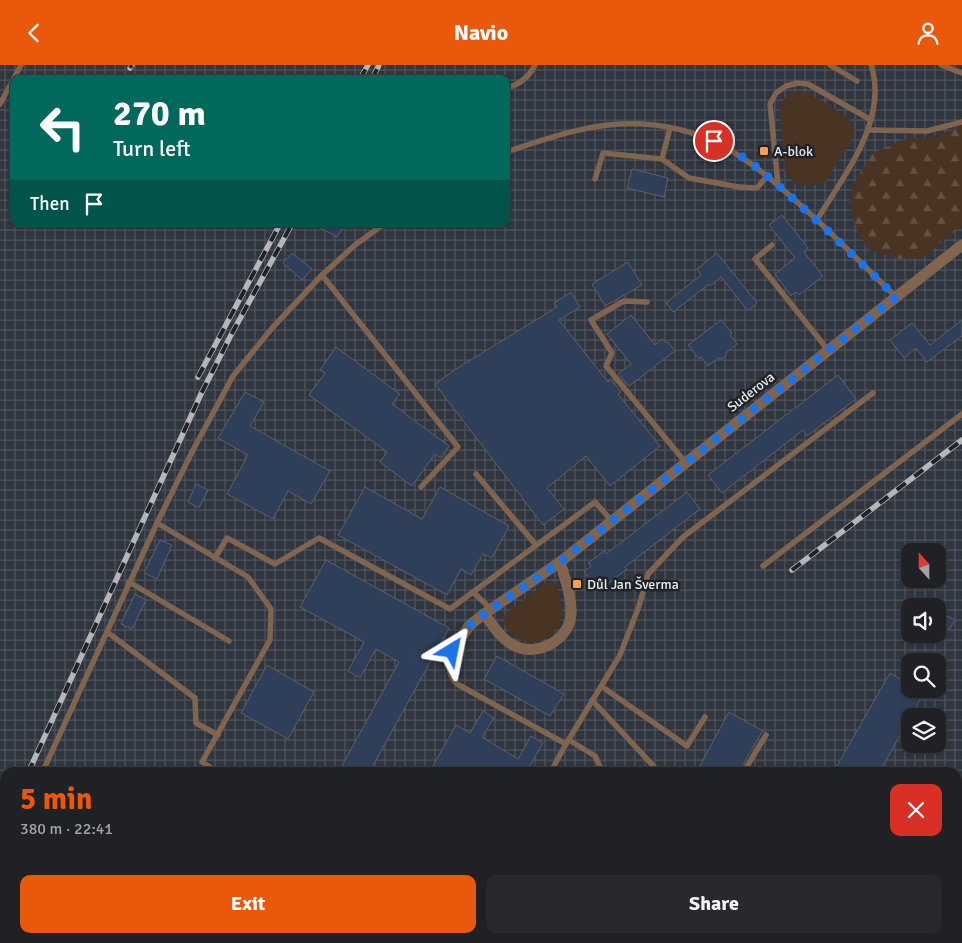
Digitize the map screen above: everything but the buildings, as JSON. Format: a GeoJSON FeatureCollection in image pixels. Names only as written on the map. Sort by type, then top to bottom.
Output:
{"type":"FeatureCollection","features":[{"type":"Feature","properties":{"kind":"street","name":"Suderova"},"geometry":{"type":"LineString","coordinates":[[463,635],[470,625],[560,562],[962,245]]}},
{"type":"Feature","properties":{"kind":"street"},"geometry":{"type":"LineString","coordinates":[[488,611],[502,637],[513,645],[534,649],[554,642],[566,629],[571,615],[568,586],[560,562]]}},
{"type":"Feature","properties":{"kind":"lane"},"geometry":{"type":"LineString","coordinates":[[510,88],[514,87],[530,75],[535,65]]}},
{"type":"Feature","properties":{"kind":"lane"},"geometry":{"type":"LineString","coordinates":[[830,65],[857,81]]}},
{"type":"Feature","properties":{"kind":"lane"},"geometry":{"type":"LineString","coordinates":[[816,220],[861,147],[868,129],[875,103],[876,86],[871,65]]}},
{"type":"Feature","properties":{"kind":"lane"},"geometry":{"type":"LineString","coordinates":[[941,65],[962,73]]}},
{"type":"Feature","properties":{"kind":"lane"},"geometry":{"type":"LineString","coordinates":[[778,184],[770,110],[772,97],[781,88],[797,83],[808,84],[871,120]]}},
{"type":"Feature","properties":{"kind":"lane"},"geometry":{"type":"LineString","coordinates":[[0,104],[10,85]]}},
{"type":"Feature","properties":{"kind":"lane"},"geometry":{"type":"LineString","coordinates":[[868,129],[927,131],[962,122]]}},
{"type":"Feature","properties":{"kind":"lane"},"geometry":{"type":"LineString","coordinates":[[510,152],[561,135],[618,124],[647,124],[702,136],[726,147],[768,175],[896,297]]}},
{"type":"Feature","properties":{"kind":"lane"},"geometry":{"type":"LineString","coordinates":[[662,159],[670,128]]}},
{"type":"Feature","properties":{"kind":"lane"},"geometry":{"type":"LineString","coordinates":[[595,179],[603,153],[662,159],[690,178],[739,187],[757,188],[768,175]]}},
{"type":"Feature","properties":{"kind":"lane"},"geometry":{"type":"LineString","coordinates":[[45,767],[156,523],[193,449],[233,376],[273,327],[322,275],[355,245],[380,227]]}},
{"type":"Feature","properties":{"kind":"lane"},"geometry":{"type":"LineString","coordinates":[[772,245],[755,259],[828,350]]}},
{"type":"Feature","properties":{"kind":"lane"},"geometry":{"type":"LineString","coordinates":[[322,275],[458,447],[421,487]]}},
{"type":"Feature","properties":{"kind":"lane"},"geometry":{"type":"LineString","coordinates":[[647,303],[624,301],[591,320],[612,353],[606,366],[686,463]]}},
{"type":"Feature","properties":{"kind":"lane"},"geometry":{"type":"LineString","coordinates":[[553,767],[620,655],[639,606],[648,574],[683,537],[873,393]]}},
{"type":"Feature","properties":{"kind":"lane"},"geometry":{"type":"LineString","coordinates":[[763,566],[962,414]]}},
{"type":"Feature","properties":{"kind":"lane"},"geometry":{"type":"LineString","coordinates":[[476,474],[536,545]]}},
{"type":"Feature","properties":{"kind":"lane"},"geometry":{"type":"LineString","coordinates":[[214,557],[227,538],[275,564],[319,538],[450,609],[595,502],[612,521]]}},
{"type":"Feature","properties":{"kind":"lane"},"geometry":{"type":"LineString","coordinates":[[156,523],[248,577],[271,609],[270,640],[202,762],[210,767]]}},
{"type":"Feature","properties":{"kind":"lane"},"geometry":{"type":"LineString","coordinates":[[129,581],[229,641]]}},
{"type":"Feature","properties":{"kind":"lane"},"geometry":{"type":"LineString","coordinates":[[474,592],[488,611]]}},
{"type":"Feature","properties":{"kind":"lane"},"geometry":{"type":"LineString","coordinates":[[107,632],[195,698],[196,723],[218,735]]}},
{"type":"Feature","properties":{"kind":"lane"},"geometry":{"type":"LineString","coordinates":[[463,635],[452,651],[450,659],[450,674],[457,684],[595,756],[601,767]]}},
{"type":"Feature","properties":{"kind":"lane"},"geometry":{"type":"LineString","coordinates":[[601,687],[687,746],[705,717]]}},
{"type":"Feature","properties":{"kind":"lane"},"geometry":{"type":"LineString","coordinates":[[592,701],[654,767]]}},
{"type":"Feature","properties":{"kind":"lane"},"geometry":{"type":"LineString","coordinates":[[747,767],[766,735]]}},
{"type":"Feature","properties":{"kind":"shaded area"},"geometry":{"type":"Polygon","coordinates":[[[0,65],[962,65],[962,767],[0,767],[0,65]]]}},
{"type":"Feature","properties":{"kind":"green space"},"geometry":{"type":"Polygon","coordinates":[[[796,91],[808,93],[849,118],[854,126],[853,138],[825,182],[806,185],[794,183],[785,171],[780,107],[790,93],[796,91]]]}},
{"type":"Feature","properties":{"kind":"green space"},"geometry":{"type":"Polygon","coordinates":[[[962,126],[962,226],[924,257],[898,259],[869,250],[855,224],[849,201],[855,181],[873,153],[902,140],[938,136],[962,126]]]}},
{"type":"Feature","properties":{"kind":"green space"},"geometry":{"type":"Polygon","coordinates":[[[548,581],[555,583],[560,597],[562,616],[558,627],[551,635],[541,641],[530,642],[520,640],[511,633],[504,622],[505,615],[548,581]]]}},
{"type":"Feature","properties":{"kind":"railway"},"geometry":{"type":"LineString","coordinates":[[362,75],[368,65]]}},
{"type":"Feature","properties":{"kind":"railway"},"geometry":{"type":"LineString","coordinates":[[374,75],[379,65]]}},
{"type":"Feature","properties":{"kind":"railway"},"geometry":{"type":"LineString","coordinates":[[198,377],[278,227]]}},
{"type":"Feature","properties":{"kind":"railway"},"geometry":{"type":"LineString","coordinates":[[31,767],[201,394],[290,227]]}},
{"type":"Feature","properties":{"kind":"railway"},"geometry":{"type":"LineString","coordinates":[[792,570],[962,440]]}},
{"type":"Feature","properties":{"kind":"place","name":"A-blok"},"geometry":{"type":"Point","coordinates":[764,151]}},
{"type":"Feature","properties":{"kind":"place","name":"Důl Jan Šverma"},"geometry":{"type":"Point","coordinates":[577,584]}},
{"type":"Feature","properties":{"kind":"route"},"geometry":{"type":"LineString","coordinates":[[452,651],[470,625],[477,619],[560,562],[896,297],[768,175],[739,154],[714,141]]}}]}
